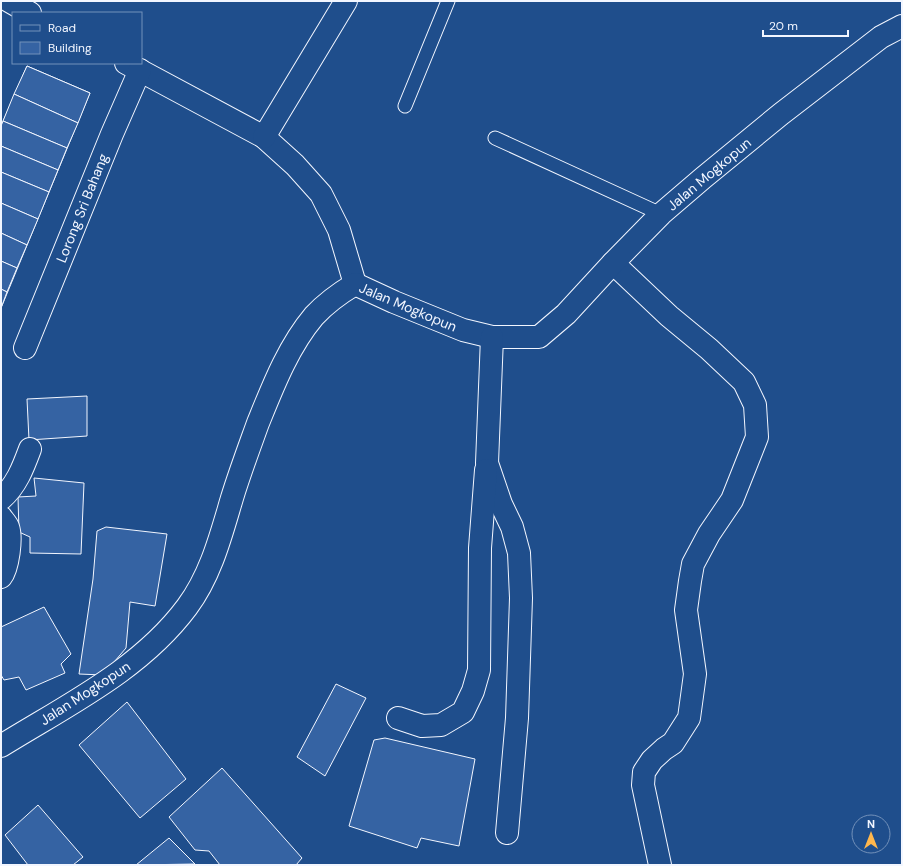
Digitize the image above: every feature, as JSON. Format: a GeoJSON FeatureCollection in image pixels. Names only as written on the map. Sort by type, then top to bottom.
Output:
{"type":"FeatureCollection","features":[{"type":"Feature","properties":{"kind":"street"},"geometry":{"type":"LineString","coordinates":[[9,1],[28,12]]}},
{"type":"Feature","properties":{"kind":"street"},"geometry":{"type":"LineString","coordinates":[[264,137],[346,1]]}},
{"type":"Feature","properties":{"kind":"street","name":"Jalan Mogkopun"},"geometry":{"type":"LineString","coordinates":[[1,746],[62,710],[124,670],[164,634],[188,606],[208,573],[240,472],[270,392],[288,354],[314,316],[334,296],[355,284],[394,302],[463,330],[492,337],[539,337],[566,314],[661,214],[703,178],[781,114],[881,37],[902,26]]}},
{"type":"Feature","properties":{"kind":"street"},"geometry":{"type":"LineString","coordinates":[[133,66],[264,137],[295,165],[321,194],[339,230],[355,284]]}},
{"type":"Feature","properties":{"kind":"street","name":"Lorong Sri Bahang"},"geometry":{"type":"LineString","coordinates":[[25,348],[112,134],[133,66]]}},
{"type":"Feature","properties":{"kind":"street"},"geometry":{"type":"LineString","coordinates":[[613,263],[668,316],[709,349],[744,382],[755,405],[757,437],[732,500],[706,540],[694,564],[690,581],[686,610],[695,674],[689,718],[673,743],[652,760],[644,772],[643,785],[660,865]]}},
{"type":"Feature","properties":{"kind":"street"},"geometry":{"type":"LineString","coordinates":[[398,718],[422,726],[441,725],[463,712],[473,691],[479,670],[480,548],[487,463],[492,337]]}},
{"type":"Feature","properties":{"kind":"street"},"geometry":{"type":"LineString","coordinates":[[1,499],[10,491],[23,469],[30,449]]}},
{"type":"Feature","properties":{"kind":"street"},"geometry":{"type":"LineString","coordinates":[[487,463],[501,504],[512,527],[519,553],[522,598],[517,718],[507,833]]}},
{"type":"Feature","properties":{"kind":"street"},"geometry":{"type":"LineString","coordinates":[[1,517],[8,528],[9,552],[4,573],[1,577]]}},
{"type":"Feature","properties":{"kind":"lane"},"geometry":{"type":"LineString","coordinates":[[405,106],[448,1]]}},
{"type":"Feature","properties":{"kind":"lane"},"geometry":{"type":"LineString","coordinates":[[495,138],[661,214]]}},
{"type":"Feature","properties":{"kind":"building"},"geometry":{"type":"Polygon","coordinates":[[[27,66],[90,93],[1,308],[1,126],[27,66]]]}},
{"type":"Feature","properties":{"kind":"building"},"geometry":{"type":"Polygon","coordinates":[[[27,66],[90,93],[78,123],[14,94],[27,66]]]}},
{"type":"Feature","properties":{"kind":"building"},"geometry":{"type":"Polygon","coordinates":[[[14,94],[78,123],[67,148],[3,121],[14,94]]]}},
{"type":"Feature","properties":{"kind":"building"},"geometry":{"type":"Polygon","coordinates":[[[3,121],[67,148],[58,170],[1,146],[1,126],[3,121]]]}},
{"type":"Feature","properties":{"kind":"building"},"geometry":{"type":"Polygon","coordinates":[[[1,146],[58,170],[49,192],[1,172],[1,146]]]}},
{"type":"Feature","properties":{"kind":"building"},"geometry":{"type":"Polygon","coordinates":[[[1,172],[49,192],[38,219],[1,203],[1,172]]]}},
{"type":"Feature","properties":{"kind":"building"},"geometry":{"type":"Polygon","coordinates":[[[1,203],[38,219],[27,245],[1,233],[1,203]]]}},
{"type":"Feature","properties":{"kind":"building"},"geometry":{"type":"Polygon","coordinates":[[[1,233],[27,245],[17,268],[1,261],[1,233]]]}},
{"type":"Feature","properties":{"kind":"building"},"geometry":{"type":"Polygon","coordinates":[[[1,261],[17,268],[7,292],[1,289],[1,261]]]}},
{"type":"Feature","properties":{"kind":"building"},"geometry":{"type":"Polygon","coordinates":[[[1,289],[7,292],[1,308],[1,289]]]}},
{"type":"Feature","properties":{"kind":"building"},"geometry":{"type":"Polygon","coordinates":[[[87,396],[87,436],[29,440],[27,399],[87,396]]]}},
{"type":"Feature","properties":{"kind":"building"},"geometry":{"type":"Polygon","coordinates":[[[34,478],[84,483],[81,554],[30,553],[30,537],[19,532],[18,497],[36,496],[34,478]]]}},
{"type":"Feature","properties":{"kind":"building"},"geometry":{"type":"Polygon","coordinates":[[[106,527],[167,534],[155,606],[130,602],[126,648],[103,675],[79,674],[93,579],[97,531],[106,527]]]}},
{"type":"Feature","properties":{"kind":"building"},"geometry":{"type":"Polygon","coordinates":[[[44,607],[71,654],[61,664],[65,673],[26,690],[19,677],[4,680],[1,675],[1,627],[44,607]]]}},
{"type":"Feature","properties":{"kind":"building"},"geometry":{"type":"Polygon","coordinates":[[[336,684],[366,698],[325,776],[297,757],[336,684]]]}},
{"type":"Feature","properties":{"kind":"building"},"geometry":{"type":"Polygon","coordinates":[[[127,702],[186,779],[140,818],[79,745],[127,702]]]}},
{"type":"Feature","properties":{"kind":"building"},"geometry":{"type":"Polygon","coordinates":[[[385,738],[475,759],[459,846],[421,838],[417,848],[349,826],[374,740],[385,738]]]}},
{"type":"Feature","properties":{"kind":"building"},"geometry":{"type":"Polygon","coordinates":[[[222,768],[302,858],[296,865],[220,865],[209,851],[195,850],[169,817],[222,768]]]}},
{"type":"Feature","properties":{"kind":"building"},"geometry":{"type":"Polygon","coordinates":[[[38,805],[83,857],[73,865],[28,865],[5,835],[38,805]]]}},
{"type":"Feature","properties":{"kind":"building"},"geometry":{"type":"Polygon","coordinates":[[[169,838],[195,864],[136,865],[169,838]]]}}]}
